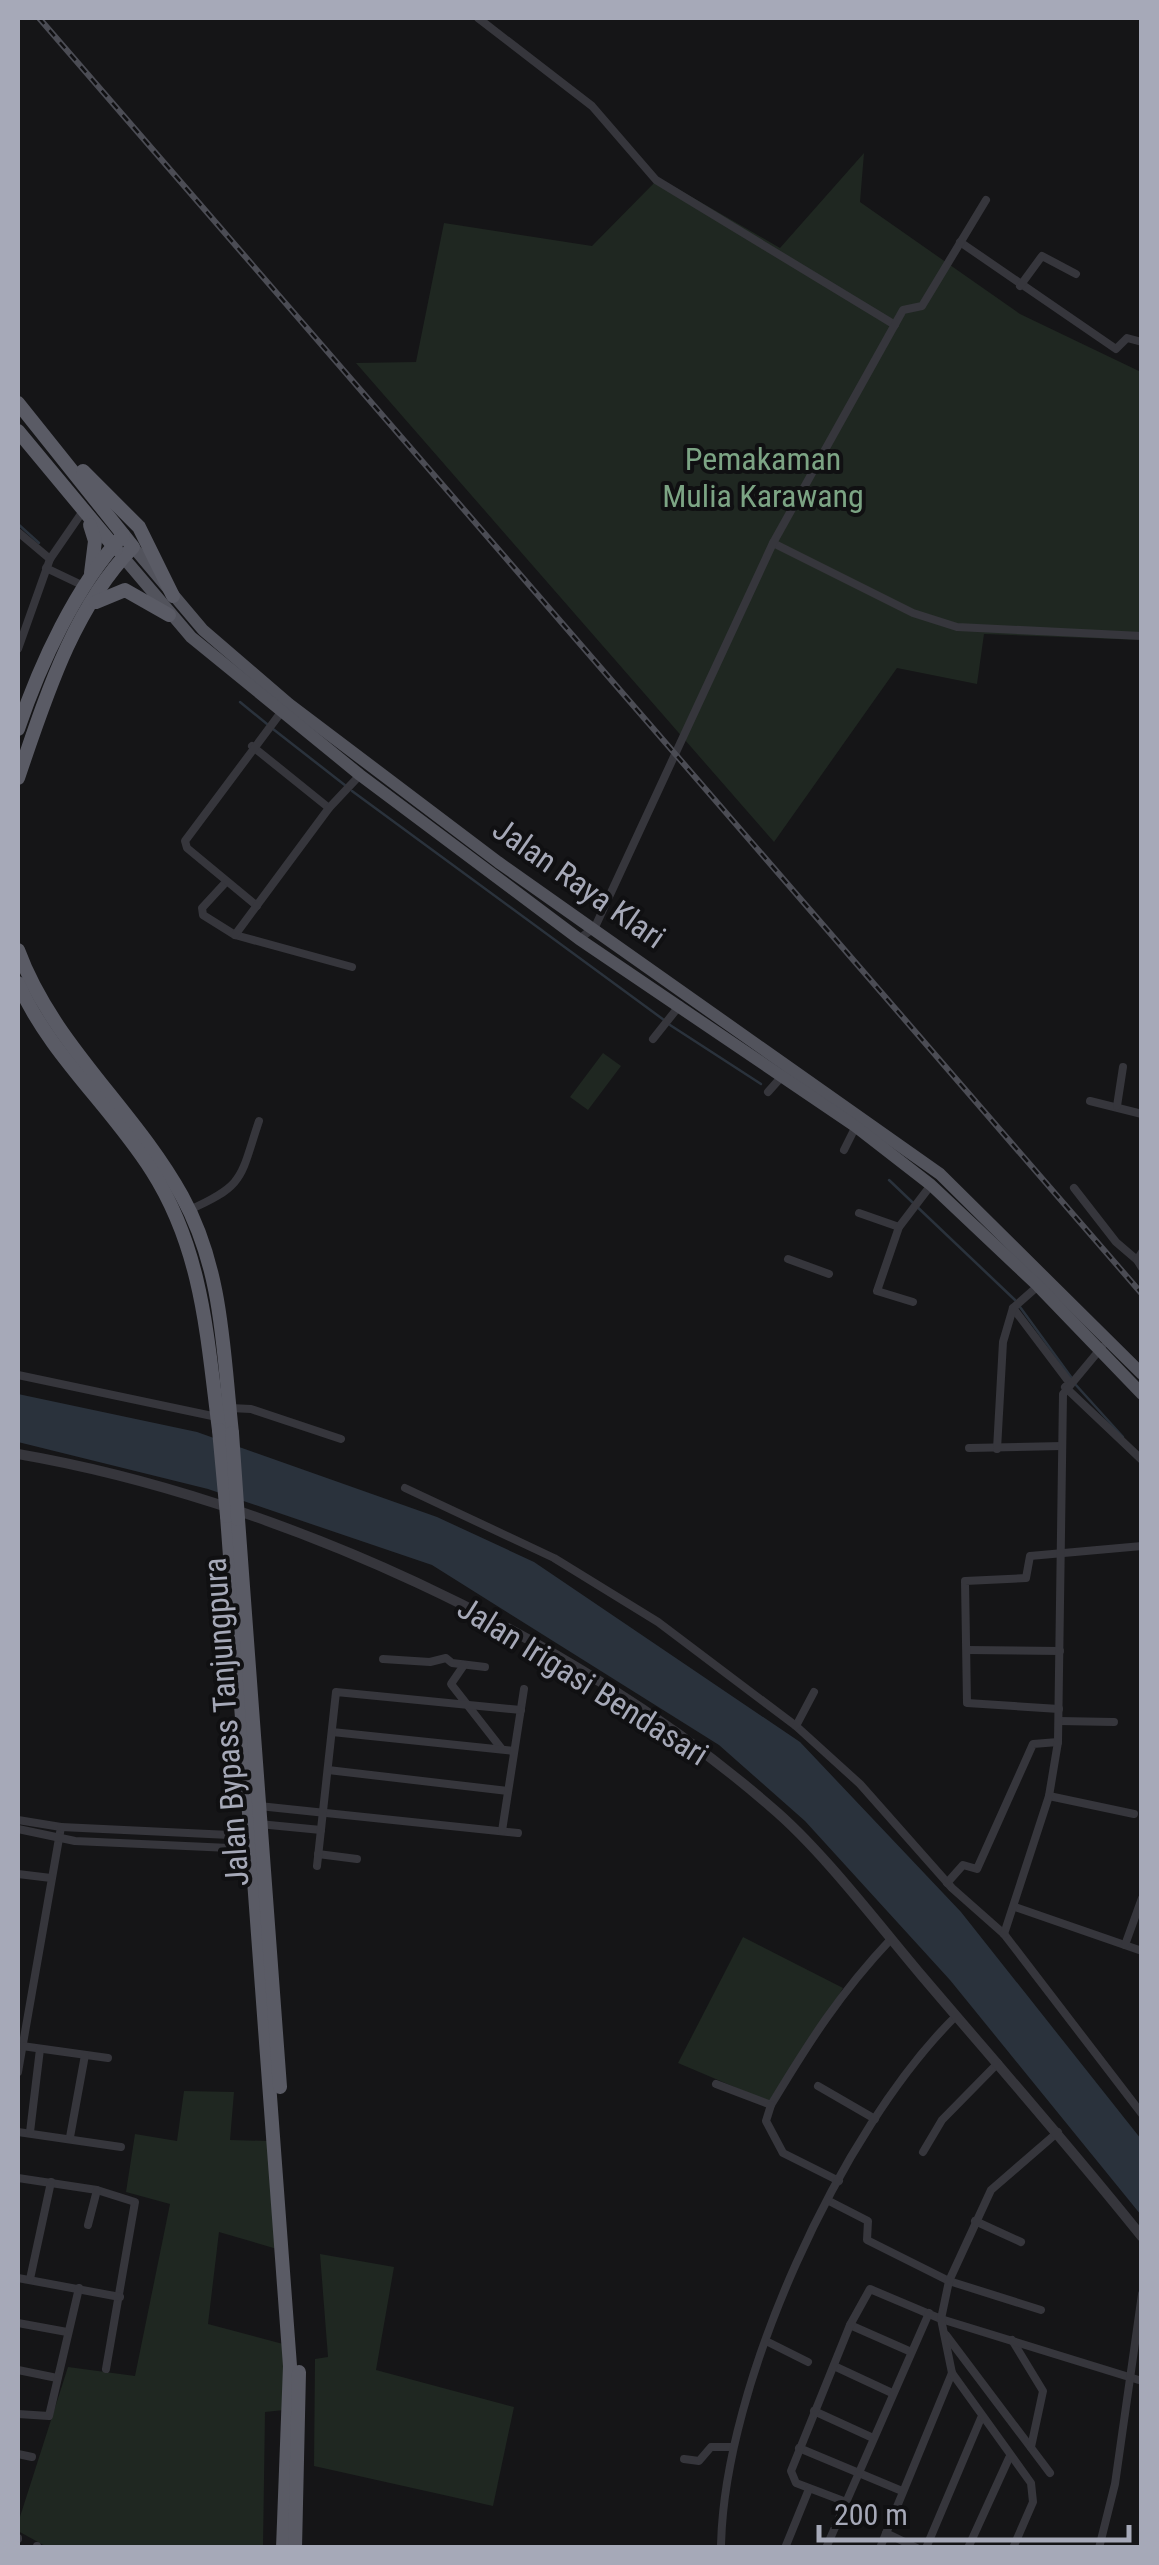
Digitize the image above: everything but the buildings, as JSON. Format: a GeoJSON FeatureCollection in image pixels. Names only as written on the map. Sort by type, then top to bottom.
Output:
{"type":"FeatureCollection","features":[{"type":"Feature","properties":{"kind":"highway","name":"Jalan Raya Klari"},"geometry":{"type":"LineString","coordinates":[[18,403],[49,440],[123,546]]}},
{"type":"Feature","properties":{"kind":"highway","name":"Jalan Raya Klari"},"geometry":{"type":"LineString","coordinates":[[18,430],[86,514],[123,546]]}},
{"type":"Feature","properties":{"kind":"highway"},"geometry":{"type":"LineString","coordinates":[[49,440],[139,527],[173,596]]}},
{"type":"Feature","properties":{"kind":"highway"},"geometry":{"type":"LineString","coordinates":[[18,730],[47,659],[86,588],[95,561],[86,514]]}},
{"type":"Feature","properties":{"kind":"highway"},"geometry":{"type":"LineString","coordinates":[[86,588],[123,546]]}},
{"type":"Feature","properties":{"kind":"highway"},"geometry":{"type":"LineString","coordinates":[[18,778],[56,672],[123,546]]}},
{"type":"Feature","properties":{"kind":"highway"},"geometry":{"type":"LineString","coordinates":[[91,605],[125,590],[169,615]]}},
{"type":"Feature","properties":{"kind":"highway","name":"Jalan Bypass Tanjungpura"},"geometry":{"type":"LineString","coordinates":[[18,950],[44,1007],[164,1167],[189,1210],[219,1300],[224,1422],[299,2366],[295,2548]]}},
{"type":"Feature","properties":{"kind":"highway","name":"Jalan Bypass Tanjungpura"},"geometry":{"type":"LineString","coordinates":[[18,983],[54,1046],[151,1169],[175,1212],[203,1297],[224,1422]]}},
{"type":"Feature","properties":{"kind":"highway","name":"Jalan Bypass Tanjungpura"},"geometry":{"type":"LineString","coordinates":[[232,1518],[258,1806],[290,2366],[284,2548]]}},
{"type":"Feature","properties":{"kind":"main road","name":"Jalan Raya Klari"},"geometry":{"type":"LineString","coordinates":[[123,546],[173,596],[278,716],[595,927],[778,1080]]}},
{"type":"Feature","properties":{"kind":"main road","name":"Jalan Raya Klari"},"geometry":{"type":"LineString","coordinates":[[123,546],[169,615],[353,782],[680,1005],[851,1135],[931,1184],[1103,1345],[1142,1374]]}},
{"type":"Feature","properties":{"kind":"main road","name":"Jalan Raya Klari"},"geometry":{"type":"LineString","coordinates":[[851,1135],[940,1174],[1103,1345],[1142,1394]]}},
{"type":"Feature","properties":{"kind":"street"},"geometry":{"type":"LineString","coordinates":[[478,18],[592,106],[656,180],[895,325]]}},
{"type":"Feature","properties":{"kind":"street"},"geometry":{"type":"LineString","coordinates":[[579,939],[595,927],[773,542],[895,325],[906,308],[922,306],[986,200]]}},
{"type":"Feature","properties":{"kind":"street"},"geometry":{"type":"LineString","coordinates":[[960,242],[1116,350],[1127,338],[1142,342]]}},
{"type":"Feature","properties":{"kind":"street"},"geometry":{"type":"LineString","coordinates":[[1020,286],[1042,256],[1076,274]]}},
{"type":"Feature","properties":{"kind":"street"},"geometry":{"type":"LineString","coordinates":[[18,649],[48,563],[86,514]]}},
{"type":"Feature","properties":{"kind":"street"},"geometry":{"type":"LineString","coordinates":[[18,532],[48,563],[86,588]]}},
{"type":"Feature","properties":{"kind":"street"},"geometry":{"type":"LineString","coordinates":[[773,542],[913,613],[958,627],[1142,636]]}},
{"type":"Feature","properties":{"kind":"street"},"geometry":{"type":"LineString","coordinates":[[258,906],[187,848],[186,838],[278,716]]}},
{"type":"Feature","properties":{"kind":"street"},"geometry":{"type":"LineString","coordinates":[[252,746],[329,808]]}},
{"type":"Feature","properties":{"kind":"street"},"geometry":{"type":"LineString","coordinates":[[236,935],[329,808],[353,782]]}},
{"type":"Feature","properties":{"kind":"street"},"geometry":{"type":"LineString","coordinates":[[226,882],[202,908],[203,915],[236,935],[352,967]]}},
{"type":"Feature","properties":{"kind":"street"},"geometry":{"type":"LineString","coordinates":[[653,1039],[680,1005]]}},
{"type":"Feature","properties":{"kind":"street"},"geometry":{"type":"LineString","coordinates":[[1117,1106],[1123,1067]]}},
{"type":"Feature","properties":{"kind":"street"},"geometry":{"type":"LineString","coordinates":[[1090,1101],[1142,1114]]}},
{"type":"Feature","properties":{"kind":"street"},"geometry":{"type":"LineString","coordinates":[[189,1210],[237,1184],[258,1121]]}},
{"type":"Feature","properties":{"kind":"street"},"geometry":{"type":"LineString","coordinates":[[913,1302],[877,1291],[899,1227],[931,1184]]}},
{"type":"Feature","properties":{"kind":"street"},"geometry":{"type":"LineString","coordinates":[[1074,1188],[1116,1242],[1140,1260]]}},
{"type":"Feature","properties":{"kind":"street"},"geometry":{"type":"LineString","coordinates":[[858,1213],[899,1227]]}},
{"type":"Feature","properties":{"kind":"street"},"geometry":{"type":"LineString","coordinates":[[788,1259],[829,1274]]}},
{"type":"Feature","properties":{"kind":"street"},"geometry":{"type":"LineString","coordinates":[[997,1449],[999,1364],[1017,1305],[1038,1286]]}},
{"type":"Feature","properties":{"kind":"street"},"geometry":{"type":"LineString","coordinates":[[1017,1305],[1068,1383],[1142,1460]]}},
{"type":"Feature","properties":{"kind":"street"},"geometry":{"type":"LineString","coordinates":[[1004,1934],[1049,1796],[1058,1742],[1062,1446],[1068,1383],[1103,1345]]}},
{"type":"Feature","properties":{"kind":"street"},"geometry":{"type":"LineString","coordinates":[[18,1375],[224,1422],[251,1408],[341,1440]]}},
{"type":"Feature","properties":{"kind":"street"},"geometry":{"type":"LineString","coordinates":[[969,1448],[1062,1446]]}},
{"type":"Feature","properties":{"kind":"street","name":"Jalan Irigasi Bendasari"},"geometry":{"type":"LineString","coordinates":[[18,1454],[115,1475],[264,1519],[359,1556],[467,1608],[672,1730],[759,1797],[891,1939],[1058,2132],[1142,2237]]}},
{"type":"Feature","properties":{"kind":"street"},"geometry":{"type":"LineString","coordinates":[[406,1488],[568,1566],[658,1622],[796,1726],[860,1784],[947,1883],[1004,1934],[1142,2114]]}},
{"type":"Feature","properties":{"kind":"street"},"geometry":{"type":"LineString","coordinates":[[1059,1709],[967,1703],[965,1580],[1026,1578],[1029,1557],[1142,1546]]}},
{"type":"Feature","properties":{"kind":"street"},"geometry":{"type":"LineString","coordinates":[[967,1650],[1060,1651]]}},
{"type":"Feature","properties":{"kind":"street"},"geometry":{"type":"LineString","coordinates":[[383,1659],[430,1662],[446,1658],[485,1667]]}},
{"type":"Feature","properties":{"kind":"street"},"geometry":{"type":"LineString","coordinates":[[464,1665],[451,1684],[502,1750]]}},
{"type":"Feature","properties":{"kind":"street"},"geometry":{"type":"LineString","coordinates":[[502,1831],[524,1689]]}},
{"type":"Feature","properties":{"kind":"street"},"geometry":{"type":"LineString","coordinates":[[317,1866],[336,1692],[521,1710]]}},
{"type":"Feature","properties":{"kind":"street"},"geometry":{"type":"LineString","coordinates":[[796,1726],[814,1692]]}},
{"type":"Feature","properties":{"kind":"street"},"geometry":{"type":"LineString","coordinates":[[1059,1721],[1114,1722]]}},
{"type":"Feature","properties":{"kind":"street"},"geometry":{"type":"LineString","coordinates":[[332,1732],[514,1751]]}},
{"type":"Feature","properties":{"kind":"street"},"geometry":{"type":"LineString","coordinates":[[947,1883],[964,1865],[977,1869],[1033,1744],[1058,1742]]}},
{"type":"Feature","properties":{"kind":"street"},"geometry":{"type":"LineString","coordinates":[[328,1770],[508,1791]]}},
{"type":"Feature","properties":{"kind":"street"},"geometry":{"type":"LineString","coordinates":[[1049,1796],[1134,1814]]}},
{"type":"Feature","properties":{"kind":"street"},"geometry":{"type":"LineString","coordinates":[[258,1806],[518,1833]]}},
{"type":"Feature","properties":{"kind":"street"},"geometry":{"type":"LineString","coordinates":[[18,1820],[60,1831],[76,1841],[257,1839],[321,1830]]}},
{"type":"Feature","properties":{"kind":"street"},"geometry":{"type":"LineString","coordinates":[[18,1829],[60,1831]]}},
{"type":"Feature","properties":{"kind":"street"},"geometry":{"type":"LineString","coordinates":[[18,2072],[60,1831]]}},
{"type":"Feature","properties":{"kind":"street"},"geometry":{"type":"LineString","coordinates":[[318,1854],[357,1858]]}},
{"type":"Feature","properties":{"kind":"street"},"geometry":{"type":"LineString","coordinates":[[18,1874],[52,1878]]}},
{"type":"Feature","properties":{"kind":"street"},"geometry":{"type":"LineString","coordinates":[[1125,1945],[1142,1898]]}},
{"type":"Feature","properties":{"kind":"street"},"geometry":{"type":"LineString","coordinates":[[1015,1908],[1142,1950]]}},
{"type":"Feature","properties":{"kind":"street"},"geometry":{"type":"LineString","coordinates":[[839,2181],[782,2153],[766,2120],[816,2026],[891,1939]]}},
{"type":"Feature","properties":{"kind":"street"},"geometry":{"type":"LineString","coordinates":[[18,1981],[32,1984]]}},
{"type":"Feature","properties":{"kind":"street"},"geometry":{"type":"LineString","coordinates":[[722,2548],[733,2447],[745,2400],[798,2260],[875,2119],[914,2060],[956,2016]]}},
{"type":"Feature","properties":{"kind":"street"},"geometry":{"type":"LineString","coordinates":[[22,2046],[108,2058]]}},
{"type":"Feature","properties":{"kind":"street"},"geometry":{"type":"LineString","coordinates":[[30,2132],[40,2049]]}},
{"type":"Feature","properties":{"kind":"street"},"geometry":{"type":"LineString","coordinates":[[70,2138],[85,2056]]}},
{"type":"Feature","properties":{"kind":"street"},"geometry":{"type":"LineString","coordinates":[[923,2152],[942,2120],[998,2064]]}},
{"type":"Feature","properties":{"kind":"street"},"geometry":{"type":"LineString","coordinates":[[716,2084],[771,2105]]}},
{"type":"Feature","properties":{"kind":"street"},"geometry":{"type":"LineString","coordinates":[[818,2086],[875,2119]]}},
{"type":"Feature","properties":{"kind":"street"},"geometry":{"type":"LineString","coordinates":[[18,2132],[120,2147]]}},
{"type":"Feature","properties":{"kind":"street"},"geometry":{"type":"LineString","coordinates":[[1013,2548],[1033,2491],[952,2373],[941,2319],[949,2281],[974,2221],[992,2190],[1058,2132]]}},
{"type":"Feature","properties":{"kind":"street"},"geometry":{"type":"LineString","coordinates":[[18,2178],[96,2190],[135,2202],[106,2369]]}},
{"type":"Feature","properties":{"kind":"street"},"geometry":{"type":"LineString","coordinates":[[30,2280],[51,2182]]}},
{"type":"Feature","properties":{"kind":"street"},"geometry":{"type":"LineString","coordinates":[[88,2225],[96,2190]]}},
{"type":"Feature","properties":{"kind":"street"},"geometry":{"type":"LineString","coordinates":[[829,2200],[868,2221],[867,2240],[949,2281],[1041,2310]]}},
{"type":"Feature","properties":{"kind":"street"},"geometry":{"type":"LineString","coordinates":[[974,2221],[1021,2242]]}},
{"type":"Feature","properties":{"kind":"street"},"geometry":{"type":"LineString","coordinates":[[18,2278],[120,2297]]}},
{"type":"Feature","properties":{"kind":"street"},"geometry":{"type":"LineString","coordinates":[[18,2414],[49,2416],[78,2288]]}},
{"type":"Feature","properties":{"kind":"street"},"geometry":{"type":"LineString","coordinates":[[846,2502],[809,2489],[792,2477],[814,2411],[870,2288],[941,2319],[1142,2381]]}},
{"type":"Feature","properties":{"kind":"street"},"geometry":{"type":"LineString","coordinates":[[1099,2548],[1115,2484],[1142,2294]]}},
{"type":"Feature","properties":{"kind":"street"},"geometry":{"type":"LineString","coordinates":[[826,2548],[929,2313]]}},
{"type":"Feature","properties":{"kind":"street"},"geometry":{"type":"LineString","coordinates":[[18,2323],[66,2332]]}},
{"type":"Feature","properties":{"kind":"street"},"geometry":{"type":"LineString","coordinates":[[850,2325],[909,2352]]}},
{"type":"Feature","properties":{"kind":"street"},"geometry":{"type":"LineString","coordinates":[[944,2332],[1050,2473]]}},
{"type":"Feature","properties":{"kind":"street"},"geometry":{"type":"LineString","coordinates":[[1012,2340],[1043,2391],[1031,2447]]}},
{"type":"Feature","properties":{"kind":"street"},"geometry":{"type":"LineString","coordinates":[[768,2342],[808,2362]]}},
{"type":"Feature","properties":{"kind":"street"},"geometry":{"type":"LineString","coordinates":[[834,2366],[892,2393]]}},
{"type":"Feature","properties":{"kind":"street"},"geometry":{"type":"LineString","coordinates":[[18,2370],[57,2378]]}},
{"type":"Feature","properties":{"kind":"street"},"geometry":{"type":"LineString","coordinates":[[880,2548],[952,2373]]}},
{"type":"Feature","properties":{"kind":"street"},"geometry":{"type":"LineString","coordinates":[[814,2411],[874,2438]]}},
{"type":"Feature","properties":{"kind":"street"},"geometry":{"type":"LineString","coordinates":[[926,2548],[981,2418]]}},
{"type":"Feature","properties":{"kind":"street"},"geometry":{"type":"LineString","coordinates":[[684,2459],[699,2461],[711,2446],[733,2447]]}},
{"type":"Feature","properties":{"kind":"street"},"geometry":{"type":"LineString","coordinates":[[799,2448],[902,2491]]}},
{"type":"Feature","properties":{"kind":"street"},"geometry":{"type":"LineString","coordinates":[[18,2454],[32,2457]]}},
{"type":"Feature","properties":{"kind":"street"},"geometry":{"type":"LineString","coordinates":[[968,2548],[1009,2458]]}},
{"type":"Feature","properties":{"kind":"street"},"geometry":{"type":"LineString","coordinates":[[785,2548],[809,2489]]}},
{"type":"Feature","properties":{"kind":"street"},"geometry":{"type":"LineString","coordinates":[[886,2532],[917,2548]]}},
{"type":"Feature","properties":{"kind":"green space","name":"Pemakaman Mulia Karawang"},"geometry":{"type":"Polygon","coordinates":[[[864,153],[860,202],[1020,314],[1141,372],[1141,640],[984,634],[977,684],[897,668],[774,842],[356,363],[416,362],[444,223],[592,246],[659,178],[780,248],[864,153]]]}},
{"type":"Feature","properties":{"kind":"green space"},"geometry":{"type":"Polygon","coordinates":[[[603,1053],[621,1066],[588,1110],[570,1097],[603,1053]]]}},
{"type":"Feature","properties":{"kind":"green space"},"geometry":{"type":"Polygon","coordinates":[[[743,1937],[843,1988],[772,2103],[678,2063],[743,1937]]]}},
{"type":"Feature","properties":{"kind":"green space"},"geometry":{"type":"Polygon","coordinates":[[[184,2091],[234,2092],[230,2140],[269,2141],[277,2249],[219,2232],[208,2324],[283,2344],[284,2410],[265,2412],[263,2547],[47,2547],[18,2531],[18,2523],[68,2367],[135,2376],[170,2204],[126,2192],[135,2134],[177,2141],[184,2091]]]}},
{"type":"Feature","properties":{"kind":"green space"},"geometry":{"type":"Polygon","coordinates":[[[320,2254],[394,2267],[376,2370],[514,2407],[493,2506],[314,2466],[315,2359],[328,2357],[320,2254]]]}},
{"type":"Feature","properties":{"kind":"shaded area"},"geometry":{"type":"Polygon","coordinates":[[[18,1394],[197,1432],[437,1517],[534,1562],[800,1742],[961,1912],[1141,2139],[1141,2215],[950,1980],[805,1821],[719,1745],[432,1565],[208,1489],[18,1442],[18,1394]]]}},
{"type":"Feature","properties":{"kind":"waterway"},"geometry":{"type":"LineString","coordinates":[[18,524],[39,543]]}},
{"type":"Feature","properties":{"kind":"waterway"},"geometry":{"type":"LineString","coordinates":[[240,702],[267,724]]}},
{"type":"Feature","properties":{"kind":"waterway"},"geometry":{"type":"LineString","coordinates":[[273,729],[346,786]]}},
{"type":"Feature","properties":{"kind":"waterway"},"geometry":{"type":"LineString","coordinates":[[352,791],[664,1020]]}},
{"type":"Feature","properties":{"kind":"waterway"},"geometry":{"type":"LineString","coordinates":[[670,1025],[761,1084]]}},
{"type":"Feature","properties":{"kind":"waterway"},"geometry":{"type":"LineString","coordinates":[[889,1180],[1015,1300]]}},
{"type":"Feature","properties":{"kind":"waterway"},"geometry":{"type":"LineString","coordinates":[[1020,1307],[1071,1377]]}},
{"type":"Feature","properties":{"kind":"waterway"},"geometry":{"type":"LineString","coordinates":[[1075,1384],[1123,1437]]}},
{"type":"Feature","properties":{"kind":"railway"},"geometry":{"type":"LineString","coordinates":[[39,18],[1142,1294]]}}]}
